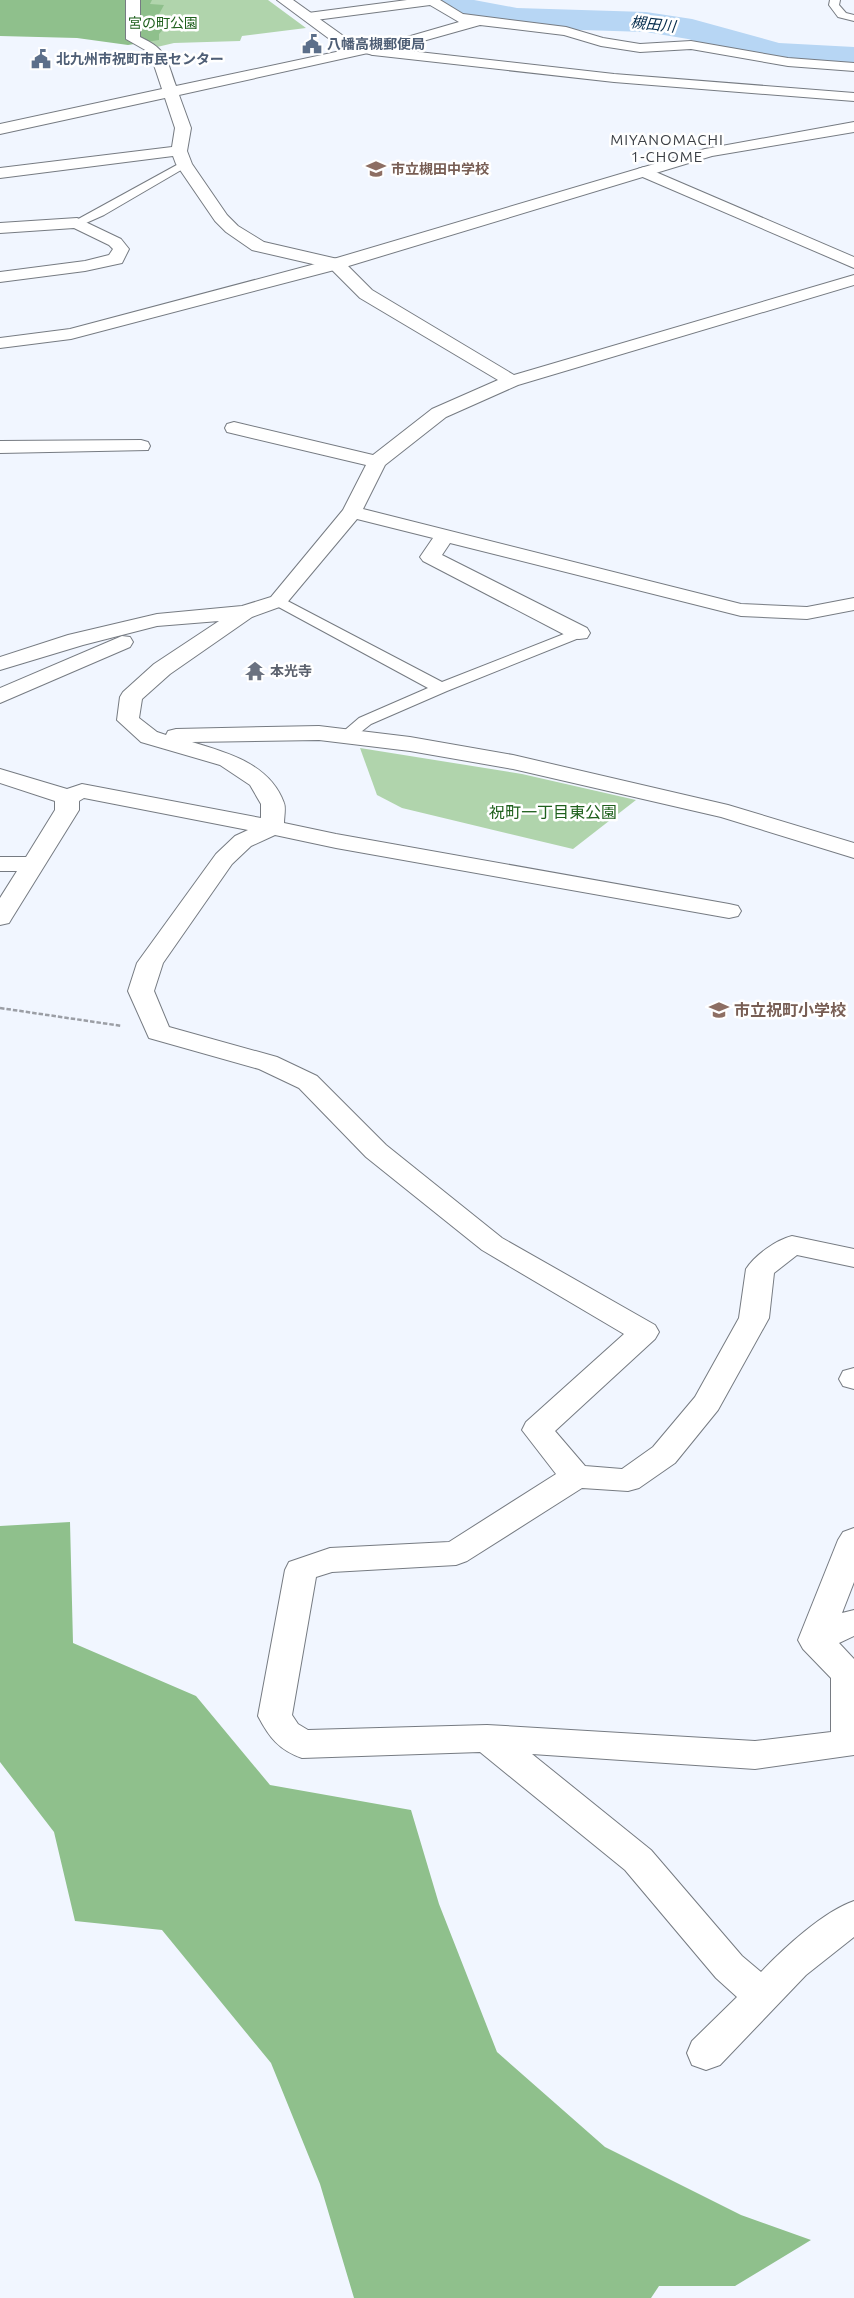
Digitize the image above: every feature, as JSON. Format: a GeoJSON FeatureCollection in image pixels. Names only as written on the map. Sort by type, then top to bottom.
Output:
{"type":"FeatureCollection","features":[{"type":"Feature","properties":{"kind":"street"},"geometry":{"type":"LineString","coordinates":[[133,0],[133,39],[152,48],[158,55],[172,91],[183,128],[181,158],[221,218],[232,229],[258,246],[336,264],[366,294],[512,382]]}},
{"type":"Feature","properties":{"kind":"street"},"geometry":{"type":"LineString","coordinates":[[284,0],[344,43],[368,50],[614,78],[854,97]]}},
{"type":"Feature","properties":{"kind":"street"},"geometry":{"type":"LineString","coordinates":[[308,17],[431,1],[459,18],[566,31],[601,42],[640,48],[691,45],[788,62],[854,67]]}},
{"type":"Feature","properties":{"kind":"street"},"geometry":{"type":"LineString","coordinates":[[0,129],[368,50],[478,21]]}},
{"type":"Feature","properties":{"kind":"street"},"geometry":{"type":"LineString","coordinates":[[0,343],[71,334],[336,264],[710,152],[854,127]]}},
{"type":"Feature","properties":{"kind":"street"},"geometry":{"type":"LineString","coordinates":[[0,173],[181,158]]}},
{"type":"Feature","properties":{"kind":"street"},"geometry":{"type":"LineString","coordinates":[[644,172],[854,263]]}},
{"type":"Feature","properties":{"kind":"street"},"geometry":{"type":"LineString","coordinates":[[0,228],[76,222],[114,242],[121,249],[116,260],[0,277]]}},
{"type":"Feature","properties":{"kind":"street"},"geometry":{"type":"LineString","coordinates":[[0,664],[103,633],[157,620],[245,612],[278,601],[352,512],[377,462],[439,412],[512,382],[648,339],[854,280]]}},
{"type":"Feature","properties":{"kind":"street"},"geometry":{"type":"LineString","coordinates":[[234,428],[377,462]]}},
{"type":"Feature","properties":{"kind":"street"},"geometry":{"type":"LineString","coordinates":[[0,447],[141,446]]}},
{"type":"Feature","properties":{"kind":"street"},"geometry":{"type":"LineString","coordinates":[[352,512],[741,610],[806,613],[854,604]]}},
{"type":"Feature","properties":{"kind":"street"},"geometry":{"type":"LineString","coordinates":[[445,536],[430,557],[579,633]]}},
{"type":"Feature","properties":{"kind":"street"},"geometry":{"type":"LineString","coordinates":[[245,612],[162,669],[131,698],[128,720],[149,737],[228,760],[259,781],[274,804],[272,827]]}},
{"type":"Feature","properties":{"kind":"street"},"geometry":{"type":"LineString","coordinates":[[0,696],[128,639],[186,618]]}},
{"type":"Feature","properties":{"kind":"street"},"geometry":{"type":"LineString","coordinates":[[149,737],[319,733],[410,744],[513,762],[728,812],[854,851]]}},
{"type":"Feature","properties":{"kind":"street"},"geometry":{"type":"LineString","coordinates":[[0,776],[40,787],[66,797],[82,790],[346,842],[729,911]]}},
{"type":"Feature","properties":{"kind":"street"},"geometry":{"type":"LineString","coordinates":[[0,918],[67,810],[66,797]]}},
{"type":"Feature","properties":{"kind":"street"},"geometry":{"type":"LineString","coordinates":[[272,827],[243,841],[224,859],[150,963],[141,991],[158,1032],[268,1063],[308,1082],[376,1151],[492,1244],[644,1332],[537,1430],[576,1477]]}},
{"type":"Feature","properties":{"kind":"street"},"geometry":{"type":"LineString","coordinates":[[0,864],[35,864]]}},
{"type":"Feature","properties":{"kind":"street"},"geometry":{"type":"LineString","coordinates":[[815,1640],[848,1674],[851,1747],[755,1755],[487,1738],[302,1744],[286,1733],[275,1716],[301,1570],[330,1560],[456,1553],[576,1477],[628,1480],[664,1455],[708,1403],[754,1318],[760,1270],[792,1245],[854,1258]]}},
{"type":"Feature","properties":{"kind":"street"},"geometry":{"type":"LineString","coordinates":[[815,1640],[854,1540]]}},
{"type":"Feature","properties":{"kind":"street"},"geometry":{"type":"LineString","coordinates":[[815,1640],[854,1622]]}},
{"type":"Feature","properties":{"kind":"street"},"geometry":{"type":"LineString","coordinates":[[487,1738],[638,1860],[729,1966],[762,1996]]}},
{"type":"Feature","properties":{"kind":"street"},"geometry":{"type":"LineString","coordinates":[[706,2053],[793,1964],[854,1916]]}},
{"type":"Feature","properties":{"kind":"lane"},"geometry":{"type":"LineString","coordinates":[[835,0],[834,5],[842,15],[854,18]]}},
{"type":"Feature","properties":{"kind":"lane"},"geometry":{"type":"LineString","coordinates":[[76,222],[100,213],[181,158]]}},
{"type":"Feature","properties":{"kind":"lane"},"geometry":{"type":"LineString","coordinates":[[278,601],[442,688]]}},
{"type":"Feature","properties":{"kind":"lane"},"geometry":{"type":"LineString","coordinates":[[346,736],[366,721],[579,633]]}},
{"type":"Feature","properties":{"kind":"path"},"geometry":{"type":"LineString","coordinates":[[0,1008],[158,1032]]}},
{"type":"Feature","properties":{"kind":"green space"},"geometry":{"type":"Polygon","coordinates":[[[0,0],[152,0],[150,4],[164,5],[158,16],[168,24],[159,34],[159,40],[128,45],[77,38],[0,36],[0,0]]]}},
{"type":"Feature","properties":{"kind":"green space","name":"宮の町公園"},"geometry":{"type":"Polygon","coordinates":[[[140,0],[268,0],[306,28],[242,36],[240,41],[174,43],[157,47],[141,38],[140,0]]]}},
{"type":"Feature","properties":{"kind":"green space","name":"祝町一丁目東公園"},"geometry":{"type":"Polygon","coordinates":[[[360,748],[522,774],[636,800],[573,849],[402,808],[377,795],[360,748]]]}},
{"type":"Feature","properties":{"kind":"green space"},"geometry":{"type":"Polygon","coordinates":[[[70,1522],[73,1643],[196,1696],[270,1785],[411,1810],[439,1904],[497,2052],[605,2147],[741,2215],[811,2240],[735,2286],[659,2286],[651,2298],[354,2298],[320,2184],[271,2063],[162,1930],[75,1921],[54,1832],[0,1762],[0,1526],[70,1522]]]}},
{"type":"Feature","properties":{"kind":"waterway","name":"槻田川"},"geometry":{"type":"LineString","coordinates":[[453,0],[466,10],[517,18],[646,22],[692,29],[777,54],[854,58]]}},
{"type":"Feature","properties":{"kind":"place","name":"八幡高槻郵便局"},"geometry":{"type":"Point","coordinates":[312,44]}},
{"type":"Feature","properties":{"kind":"place","name":"北九州市祝町市民センター"},"geometry":{"type":"Point","coordinates":[41,59]}},
{"type":"Feature","properties":{"kind":"place","name":"市立槻田中学校"},"geometry":{"type":"Point","coordinates":[376,169]}},
{"type":"Feature","properties":{"kind":"place","name":"本光寺"},"geometry":{"type":"Point","coordinates":[255,671]}},
{"type":"Feature","properties":{"kind":"place","name":"市立祝町小学校"},"geometry":{"type":"Point","coordinates":[719,1010]}},
{"type":"Feature","properties":{"kind":"district","name":"MIYANOMACHI 1-CHOME"},"geometry":{"type":"Point","coordinates":[667,148]}}]}
